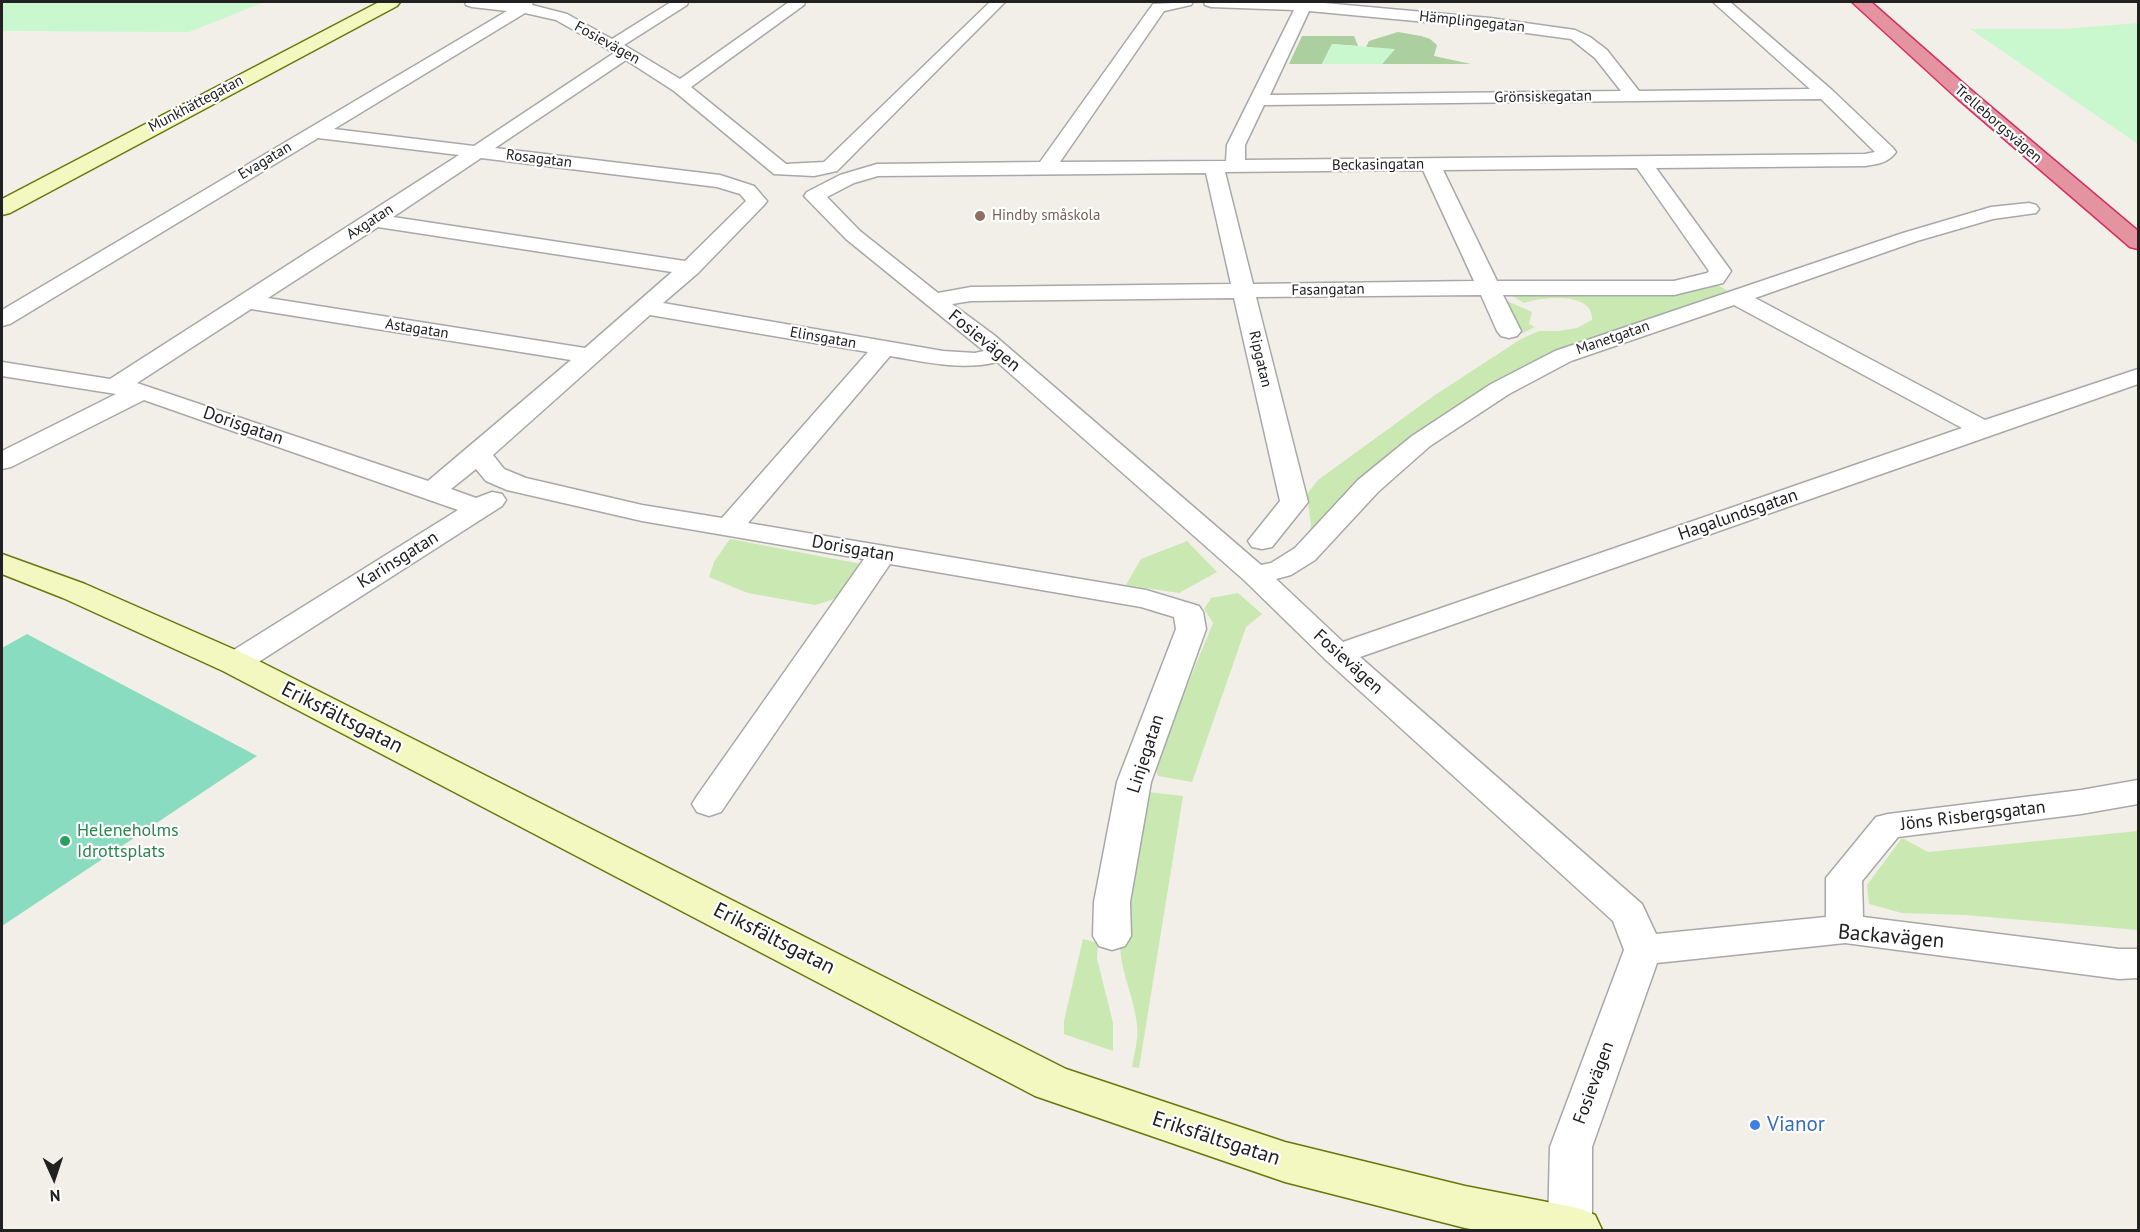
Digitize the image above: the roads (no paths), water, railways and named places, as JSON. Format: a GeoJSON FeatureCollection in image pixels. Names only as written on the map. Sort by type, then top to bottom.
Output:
{"type":"FeatureCollection","features":[{"type":"Feature","properties":{"kind":"highway","name":"Trelleborgsvägen"},"geometry":{"type":"LineString","coordinates":[[1861,2],[1981,109],[2139,242]]}},
{"type":"Feature","properties":{"kind":"highway","name":"Trelleborgsvägen"},"geometry":{"type":"LineString","coordinates":[[1889,2],[1970,73]]}},
{"type":"Feature","properties":{"kind":"street","name":"Munkhättegatan"},"geometry":{"type":"LineString","coordinates":[[2,208],[391,2]]}},
{"type":"Feature","properties":{"kind":"street","name":"Fosievägen"},"geometry":{"type":"LineString","coordinates":[[472,2],[525,5],[561,17],[619,49],[680,87],[781,170],[814,170],[830,167],[998,2]]}},
{"type":"Feature","properties":{"kind":"street","name":"Axgatan"},"geometry":{"type":"LineString","coordinates":[[112,388],[244,301],[374,220],[476,151],[681,2]]}},
{"type":"Feature","properties":{"kind":"street"},"geometry":{"type":"LineString","coordinates":[[680,87],[798,2]]}},
{"type":"Feature","properties":{"kind":"street"},"geometry":{"type":"LineString","coordinates":[[1046,168],[1159,7],[1185,2]]}},
{"type":"Feature","properties":{"kind":"street","name":"Hämplingegatan"},"geometry":{"type":"LineString","coordinates":[[1211,2],[1305,4],[1490,23],[1575,35],[1588,41],[1611,64],[1634,96]]}},
{"type":"Feature","properties":{"kind":"street"},"geometry":{"type":"LineString","coordinates":[[1721,2],[1826,94]]}},
{"type":"Feature","properties":{"kind":"street","name":"Ripgatan"},"geometry":{"type":"LineString","coordinates":[[1262,540],[1294,502],[1244,291],[1225,167],[1305,4]]}},
{"type":"Feature","properties":{"kind":"street","name":"Evagatan"},"geometry":{"type":"LineString","coordinates":[[2,318],[525,5]]}},
{"type":"Feature","properties":{"kind":"street","name":"Beckasingatan"},"geometry":{"type":"LineString","coordinates":[[814,196],[847,179],[877,170],[1879,158],[1886,152],[1826,94]]}},
{"type":"Feature","properties":{"kind":"street","name":"Grönsiskegatan"},"geometry":{"type":"LineString","coordinates":[[1259,100],[1826,94]]}},
{"type":"Feature","properties":{"kind":"street","name":"Rosagatan"},"geometry":{"type":"LineString","coordinates":[[314,132],[720,181],[747,190],[757,201],[690,268]]}},
{"type":"Feature","properties":{"kind":"street","name":"Fasangatan"},"geometry":{"type":"LineString","coordinates":[[933,300],[971,294],[1674,288],[1715,278],[1720,271],[1642,162]]}},
{"type":"Feature","properties":{"kind":"street"},"geometry":{"type":"LineString","coordinates":[[1430,164],[1509,331]]}},
{"type":"Feature","properties":{"kind":"street","name":"Fosievägen"},"geometry":{"type":"LineString","coordinates":[[814,196],[853,235],[986,340],[1255,575],[1338,654],[1629,914],[1642,950],[1571,1147],[1573,1230]]}},
{"type":"Feature","properties":{"kind":"street","name":"Manetgatan"},"geometry":{"type":"LineString","coordinates":[[1255,575],[1281,569],[1305,555],[1368,486],[1421,441],[1500,389],[1563,356],[1738,298],[1910,237],[1991,213],[2029,209]]}},
{"type":"Feature","properties":{"kind":"street"},"geometry":{"type":"LineString","coordinates":[[374,220],[690,268]]}},
{"type":"Feature","properties":{"kind":"street"},"geometry":{"type":"LineString","coordinates":[[433,491],[690,268]]}},
{"type":"Feature","properties":{"kind":"street"},"geometry":{"type":"LineString","coordinates":[[1738,298],[1984,430]]}},
{"type":"Feature","properties":{"kind":"street","name":"Astagatan"},"geometry":{"type":"LineString","coordinates":[[244,301],[590,356]]}},
{"type":"Feature","properties":{"kind":"street","name":"Elinsgatan"},"geometry":{"type":"LineString","coordinates":[[646,307],[943,358],[975,360],[1001,354]]}},
{"type":"Feature","properties":{"kind":"street"},"geometry":{"type":"LineString","coordinates":[[729,528],[884,348]]}},
{"type":"Feature","properties":{"kind":"street","name":"Dorisgatan"},"geometry":{"type":"LineString","coordinates":[[2,369],[142,391],[479,508]]}},
{"type":"Feature","properties":{"kind":"street","name":"Hagalundsgatan"},"geometry":{"type":"LineString","coordinates":[[1338,654],[2139,376]]}},
{"type":"Feature","properties":{"kind":"street"},"geometry":{"type":"LineString","coordinates":[[2,461],[142,391]]}},
{"type":"Feature","properties":{"kind":"street"},"geometry":{"type":"LineString","coordinates":[[478,454],[495,475],[517,484]]}},
{"type":"Feature","properties":{"kind":"street","name":"Dorisgatan"},"geometry":{"type":"LineString","coordinates":[[517,484],[642,513],[1146,599],[1188,612]]}},
{"type":"Feature","properties":{"kind":"street","name":"Karinsgatan"},"geometry":{"type":"LineString","coordinates":[[235,663],[517,484]]}},
{"type":"Feature","properties":{"kind":"street"},"geometry":{"type":"LineString","coordinates":[[709,804],[882,555]]}},
{"type":"Feature","properties":{"kind":"street","name":"Eriksfältsgatan"},"geometry":{"type":"LineString","coordinates":[[2,563],[74,591],[235,663],[1051,1083],[1285,1162],[1465,1207],[1573,1230]]}},
{"type":"Feature","properties":{"kind":"street","name":"Linjegatan"},"geometry":{"type":"LineString","coordinates":[[1112,936],[1112,902],[1134,782],[1191,629],[1188,612]]}},
{"type":"Feature","properties":{"kind":"street","name":"Jöns Risbergsgatan"},"geometry":{"type":"LineString","coordinates":[[1845,929],[1844,878],[1888,826],[2081,802],[2139,792]]}},
{"type":"Feature","properties":{"kind":"street","name":"Backavägen"},"geometry":{"type":"LineString","coordinates":[[1642,950],[1845,929],[2120,964],[2139,964]]}},
{"type":"Feature","properties":{"kind":"place","name":"Hindby småskola"},"geometry":{"type":"Point","coordinates":[980,216]}},
{"type":"Feature","properties":{"kind":"place","name":"Heleneholms Idrottsplats"},"geometry":{"type":"Point","coordinates":[65,841]}},
{"type":"Feature","properties":{"kind":"place","name":"Vianor"},"geometry":{"type":"Point","coordinates":[1755,1125]}}]}
